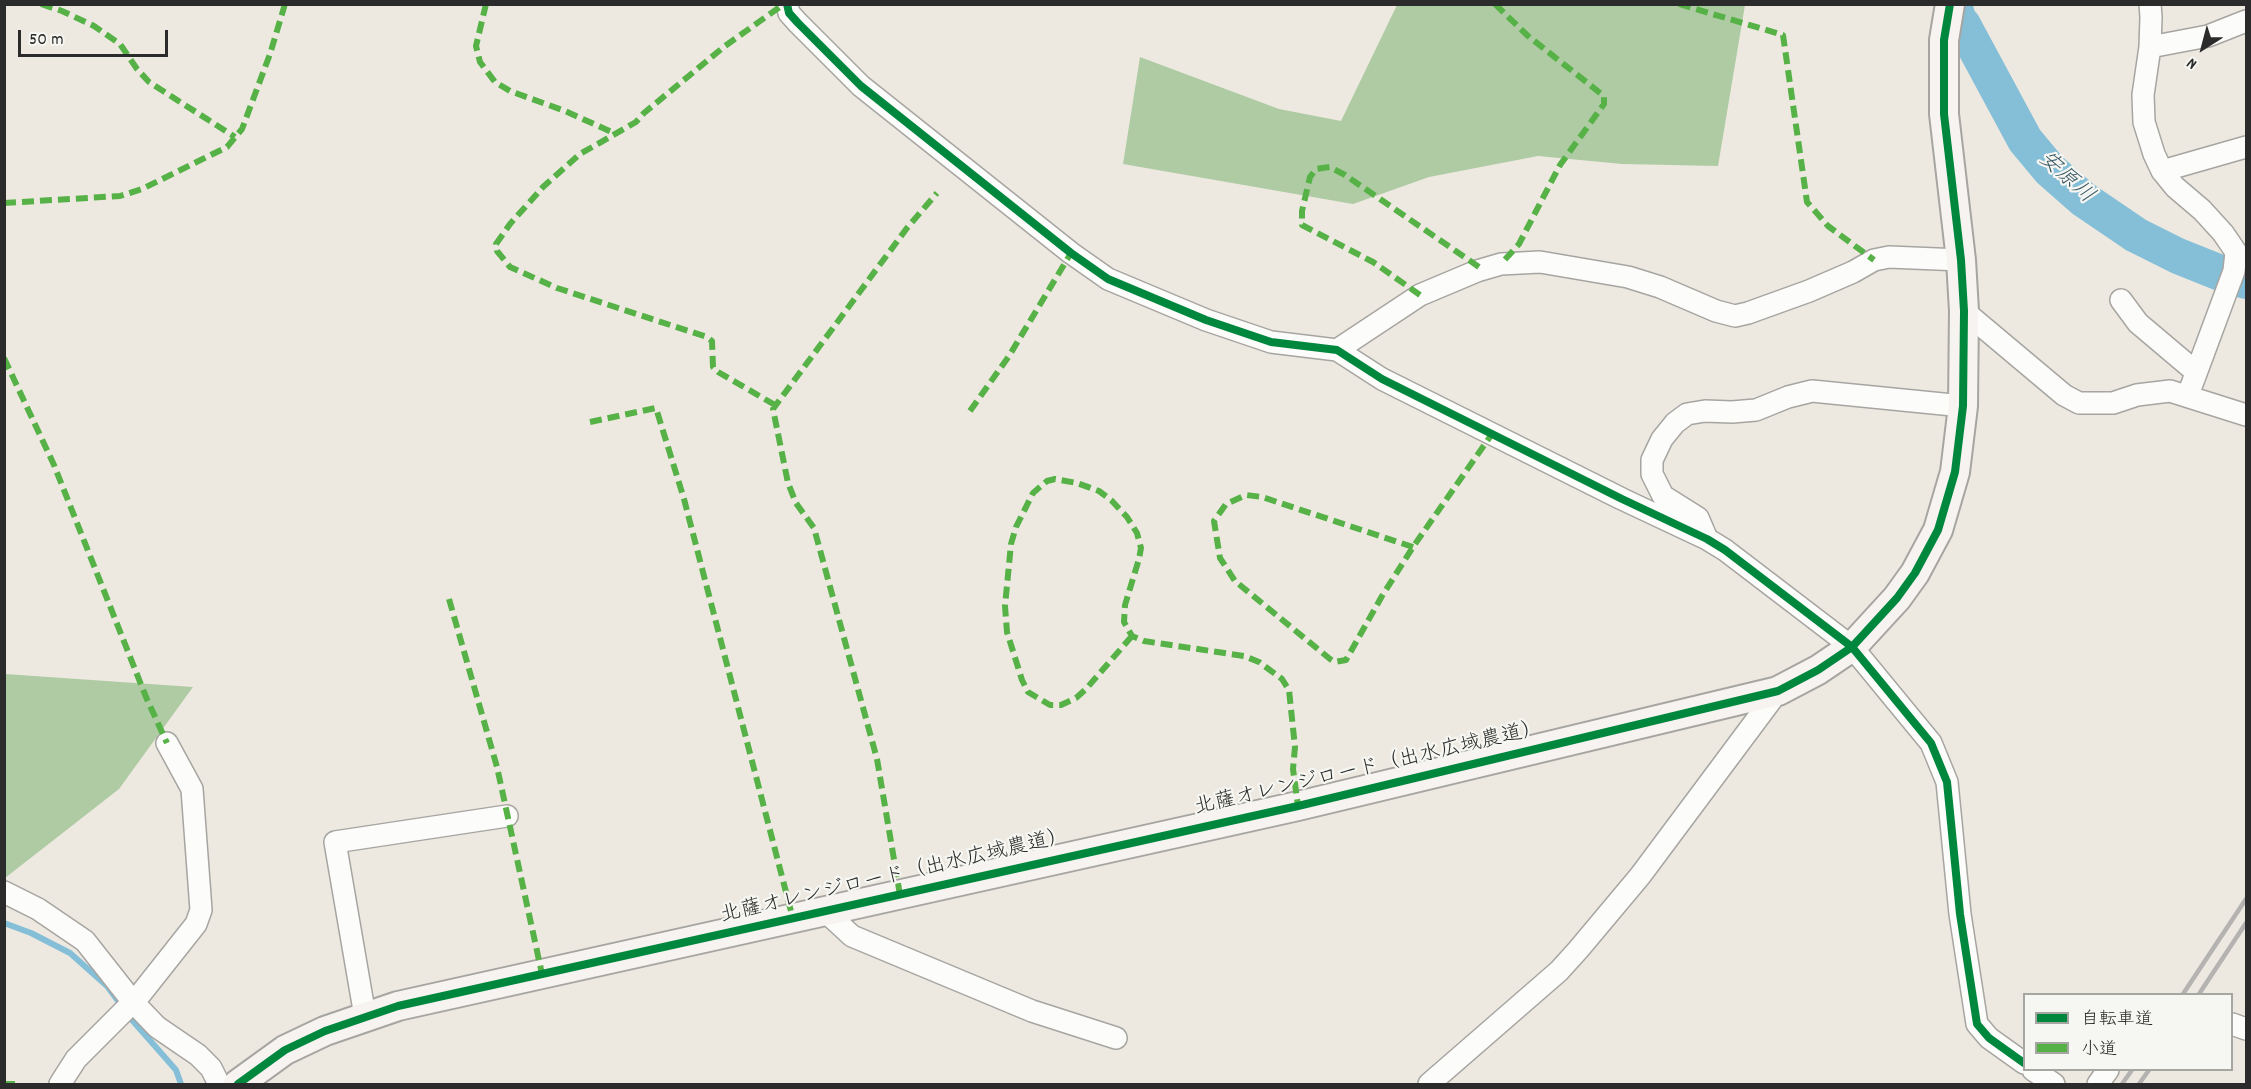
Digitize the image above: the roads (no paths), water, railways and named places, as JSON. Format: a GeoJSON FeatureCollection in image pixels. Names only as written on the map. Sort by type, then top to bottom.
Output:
{"type":"FeatureCollection","features":[{"type":"Feature","properties":{"kind":"street"},"geometry":{"type":"LineString","coordinates":[[787,4],[789,13],[798,23],[861,86],[1071,253],[1108,279],[1206,320],[1271,342],[1337,350],[1382,379],[1707,539],[1852,647],[1931,742],[1947,782],[1960,914],[1977,1024],[1989,1038],[2023,1062]]}},
{"type":"Feature","properties":{"kind":"street","name":"北薩オレンジロード（出水広域農道）"},"geometry":{"type":"LineString","coordinates":[[238,1084],[285,1050],[325,1030],[399,1006],[1298,806],[1778,691],[1818,670],[1852,647],[1897,598],[1925,556],[1938,530],[1955,472],[1963,406],[1964,311],[1944,114],[1944,40],[1950,4]]}},
{"type":"Feature","properties":{"kind":"street"},"geometry":{"type":"LineString","coordinates":[[2150,4],[2150,47],[2143,95],[2144,122],[2154,154],[2162,171],[2175,187],[2202,210],[2223,233],[2236,252],[2234,271],[2188,395]]}},
{"type":"Feature","properties":{"kind":"street"},"geometry":{"type":"LineString","coordinates":[[2150,47],[2208,36],[2247,21]]}},
{"type":"Feature","properties":{"kind":"street"},"geometry":{"type":"LineString","coordinates":[[2162,171],[2247,147]]}},
{"type":"Feature","properties":{"kind":"street"},"geometry":{"type":"LineString","coordinates":[[1337,350],[1420,295],[1477,271],[1501,264],[1540,262],[1628,277],[1660,287],[1716,311],[1736,316],[1809,291],[1874,260],[1889,257],[1960,260]]}},
{"type":"Feature","properties":{"kind":"street"},"geometry":{"type":"LineString","coordinates":[[2121,300],[2139,323],[2196,372]]}},
{"type":"Feature","properties":{"kind":"street"},"geometry":{"type":"LineString","coordinates":[[1964,311],[2064,395],[2079,403],[2113,403],[2137,394],[2170,391],[2247,416]]}},
{"type":"Feature","properties":{"kind":"street"},"geometry":{"type":"LineString","coordinates":[[1707,539],[1698,518],[1663,496],[1652,474],[1652,460],[1662,440],[1675,423],[1687,414],[1705,411],[1756,410],[1788,397],[1812,391],[1963,406]]}},
{"type":"Feature","properties":{"kind":"street"},"geometry":{"type":"LineString","coordinates":[[1429,1084],[1559,970],[1578,950],[1640,876],[1778,691]]}},
{"type":"Feature","properties":{"kind":"street"},"geometry":{"type":"LineString","coordinates":[[60,1084],[76,1059],[127,1008],[196,924],[201,910],[192,789],[167,743]]}},
{"type":"Feature","properties":{"kind":"street"},"geometry":{"type":"LineString","coordinates":[[365,1016],[335,842],[507,816]]}},
{"type":"Feature","properties":{"kind":"street"},"geometry":{"type":"LineString","coordinates":[[4,892],[38,909],[85,940],[127,1008],[205,1062],[211,1068],[219,1084]]}},
{"type":"Feature","properties":{"kind":"street"},"geometry":{"type":"LineString","coordinates":[[826,912],[852,936],[1032,1011],[1116,1038]]}},
{"type":"Feature","properties":{"kind":"street"},"geometry":{"type":"LineString","coordinates":[[2034,1071],[2054,1084]]}},
{"type":"Feature","properties":{"kind":"street"},"geometry":{"type":"LineString","coordinates":[[2098,1084],[2107,1071]]}},
{"type":"Feature","properties":{"kind":"waterway","name":"安原川"},"geometry":{"type":"LineString","coordinates":[[1954,4],[1960,26],[1963,25],[2025,140],[2050,170],[2083,199],[2136,235],[2178,256],[2246,281]]}},
{"type":"Feature","properties":{"kind":"waterway"},"geometry":{"type":"LineString","coordinates":[[4,923],[31,933],[70,953],[107,986],[132,1020],[176,1070],[181,1084]]}},
{"type":"Feature","properties":{"kind":"railway"},"geometry":{"type":"LineString","coordinates":[[2184,993],[2246,899]]}},
{"type":"Feature","properties":{"kind":"railway"},"geometry":{"type":"LineString","coordinates":[[2200,993],[2246,923]]}},
{"type":"Feature","properties":{"kind":"railway"},"geometry":{"type":"LineString","coordinates":[[2122,1084],[2131,1071]]}},
{"type":"Feature","properties":{"kind":"railway"},"geometry":{"type":"LineString","coordinates":[[2139,1084],[2148,1071]]}}]}
